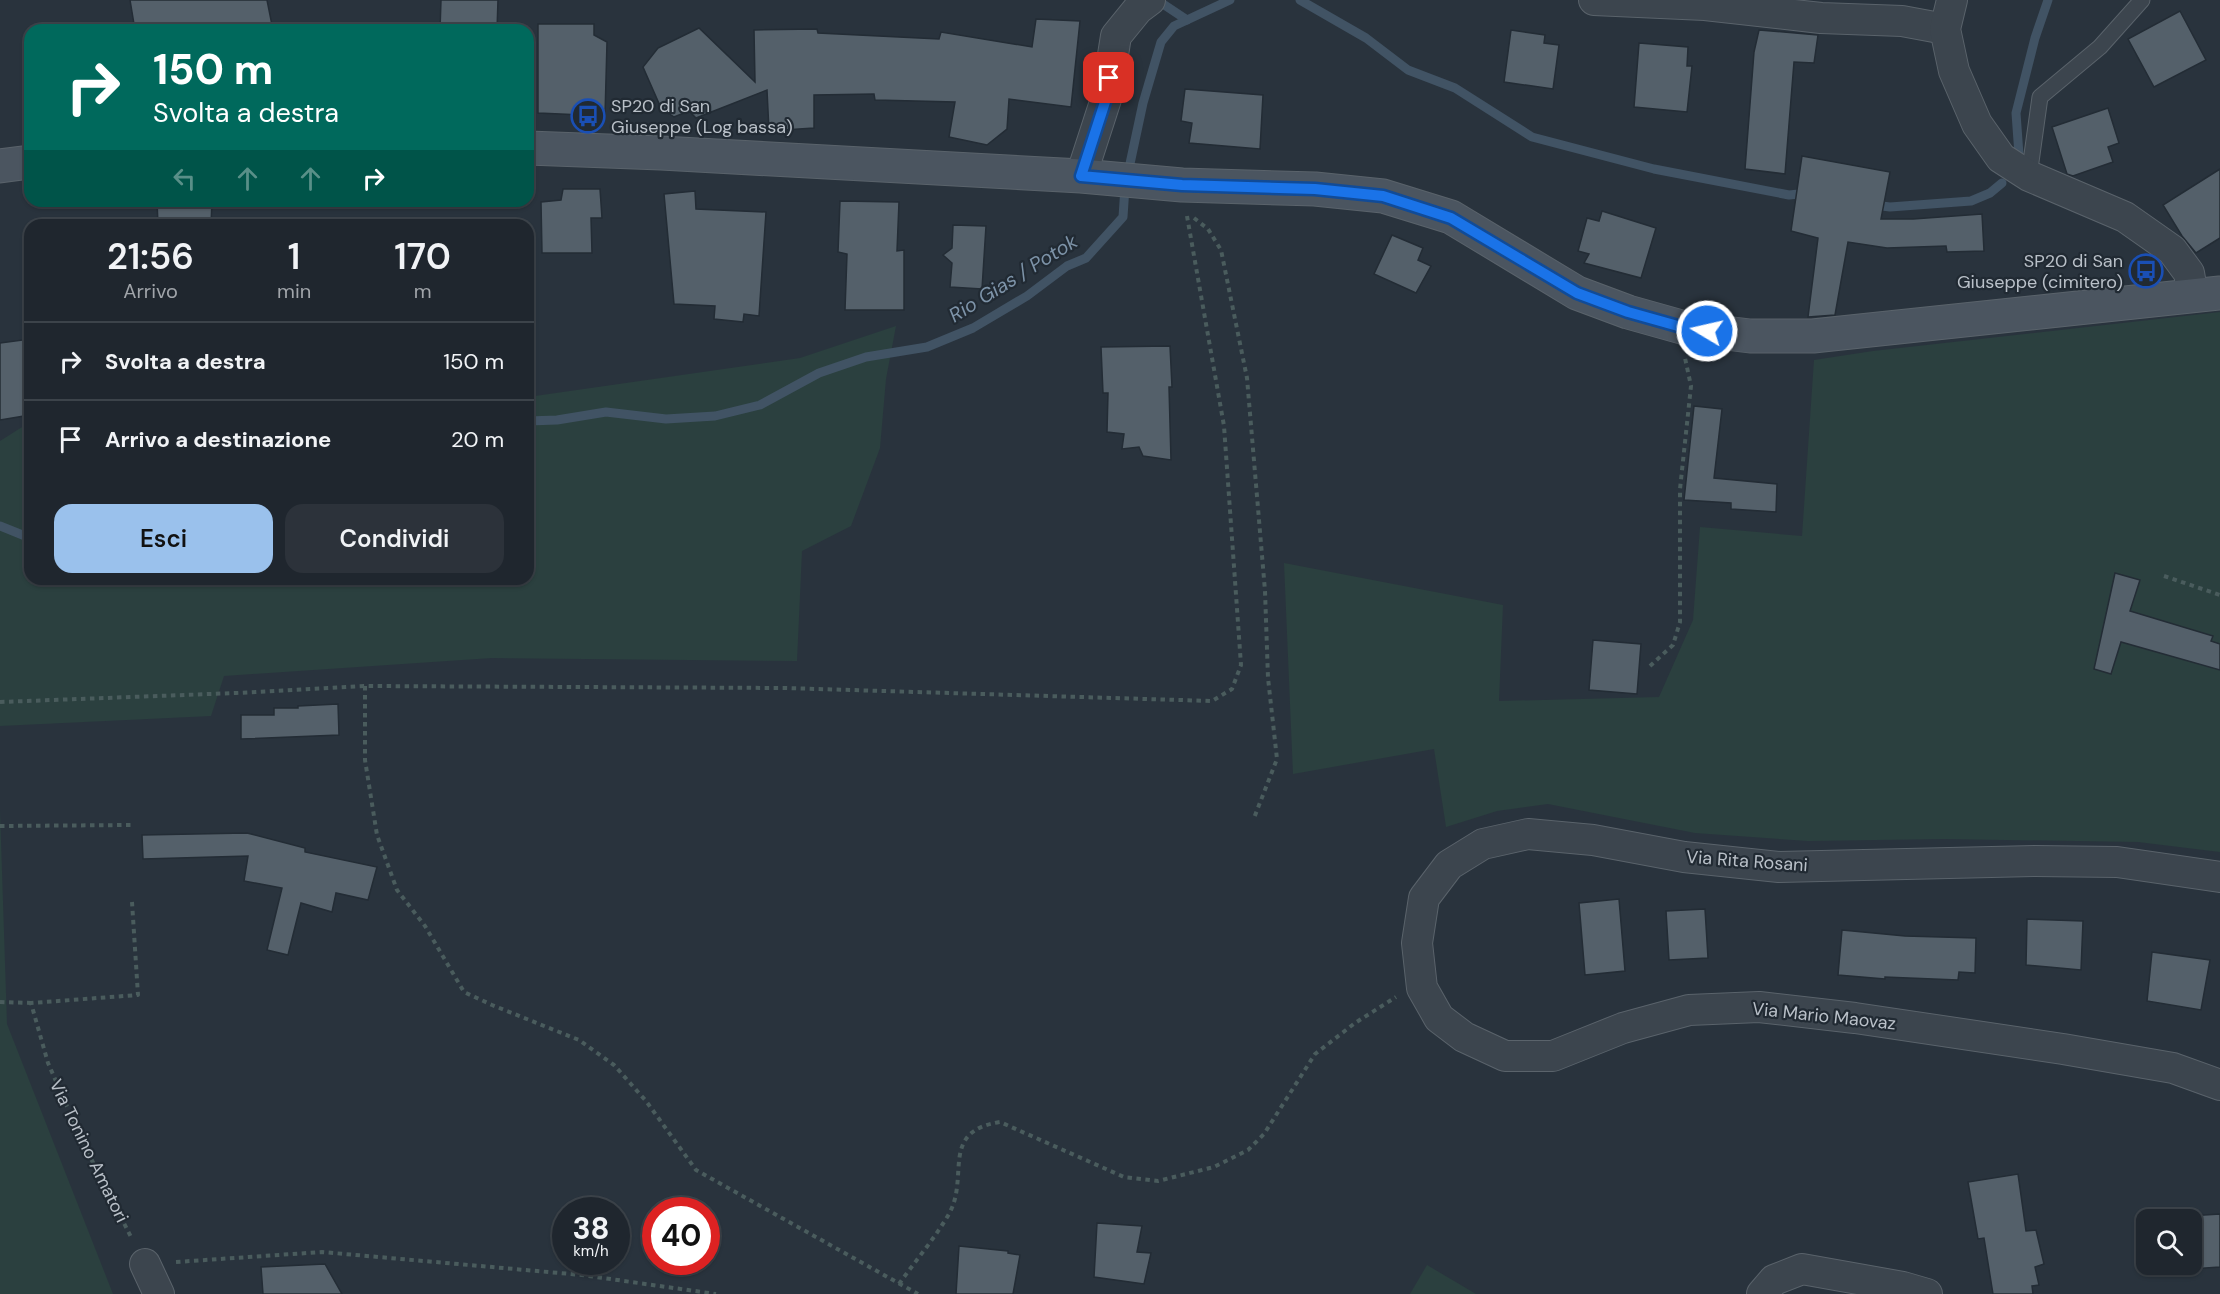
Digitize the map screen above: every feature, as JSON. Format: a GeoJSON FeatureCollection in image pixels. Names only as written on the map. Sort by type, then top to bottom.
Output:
{"type":"FeatureCollection","features":[{"type":"Feature","properties":{"kind":"street"},"geometry":{"type":"LineString","coordinates":[[1594,0],[1705,5],[1821,18],[1902,21],[1946,29]]}},
{"type":"Feature","properties":{"kind":"street"},"geometry":{"type":"LineString","coordinates":[[1952,0],[1946,29],[1954,71],[1977,124],[2001,158],[2029,176],[2125,217],[2172,250],[2207,295]]}},
{"type":"Feature","properties":{"kind":"street"},"geometry":{"type":"LineString","coordinates":[[1081,176],[1106,99],[1116,36],[1144,4]]}},
{"type":"Feature","properties":{"kind":"street"},"geometry":{"type":"LineString","coordinates":[[534,148],[1081,176],[1182,185],[1315,189],[1383,196],[1451,218],[1577,293],[1628,312],[1685,328],[1750,336],[1813,336],[2207,295]]}},
{"type":"Feature","properties":{"kind":"street"},"geometry":{"type":"LineString","coordinates":[[0,166],[24,163]]}},
{"type":"Feature","properties":{"kind":"street","name":"Via Rita Rosani"},"geometry":{"type":"LineString","coordinates":[[1422,988],[1417,943],[1424,898],[1449,865],[1482,844],[1528,834],[1593,840],[1684,857],[1779,867],[2035,861],[2117,862],[2220,877]]}},
{"type":"Feature","properties":{"kind":"street","name":"Via Mario Maovaz"},"geometry":{"type":"LineString","coordinates":[[1422,988],[1439,1018],[1464,1038],[1505,1056],[1553,1056],[1623,1028],[1689,1010],[1759,1007],[1855,1017],[2063,1049],[2173,1068],[2220,1085]]}},
{"type":"Feature","properties":{"kind":"street"},"geometry":{"type":"LineString","coordinates":[[144,1264],[159,1294]]}},
{"type":"Feature","properties":{"kind":"street"},"geometry":{"type":"LineString","coordinates":[[1762,1294],[1774,1280],[1802,1269],[1904,1287],[1927,1294]]}},
{"type":"Feature","properties":{"kind":"lane"},"geometry":{"type":"LineString","coordinates":[[2029,176],[2040,97],[2100,47],[2142,0]]}},
{"type":"Feature","properties":{"kind":"path"},"geometry":{"type":"LineString","coordinates":[[0,702],[365,686],[785,688],[1212,701],[1232,689],[1241,665],[1224,426],[1186,213],[1208,229],[1221,249],[1247,378],[1265,591],[1268,678],[1277,759],[1254,818]]}},
{"type":"Feature","properties":{"kind":"path"},"geometry":{"type":"LineString","coordinates":[[1650,666],[1673,645],[1680,622],[1680,489],[1691,386],[1683,345],[1685,328]]}},
{"type":"Feature","properties":{"kind":"path"},"geometry":{"type":"LineString","coordinates":[[2164,576],[2220,595]]}},
{"type":"Feature","properties":{"kind":"path"},"geometry":{"type":"LineString","coordinates":[[365,686],[365,760],[378,835],[397,890],[425,926],[464,992],[579,1040],[614,1065],[646,1101],[696,1170],[918,1294]]}},
{"type":"Feature","properties":{"kind":"path"},"geometry":{"type":"LineString","coordinates":[[0,826],[131,825]]}},
{"type":"Feature","properties":{"kind":"path"},"geometry":{"type":"LineString","coordinates":[[0,1002],[31,1003],[138,995],[132,902]]}},
{"type":"Feature","properties":{"kind":"path"},"geometry":{"type":"LineString","coordinates":[[899,1284],[950,1212],[957,1190],[959,1151],[972,1132],[985,1124],[1000,1122],[1124,1177],[1158,1181],[1214,1167],[1248,1150],[1264,1134],[1315,1054],[1391,999],[1422,988]]}},
{"type":"Feature","properties":{"kind":"path","name":"Via Tonino Amatori"},"geometry":{"type":"LineString","coordinates":[[31,1003],[52,1073],[83,1143],[144,1264]]}},
{"type":"Feature","properties":{"kind":"path"},"geometry":{"type":"LineString","coordinates":[[144,1264],[322,1252],[582,1275],[716,1294]]}},
{"type":"Feature","properties":{"kind":"green space"},"geometry":{"type":"Polygon","coordinates":[[[2220,312],[2220,852],[2138,842],[1945,839],[1808,841],[1695,833],[1548,804],[1497,811],[1446,827],[1434,749],[1293,774],[1284,563],[1503,605],[1499,701],[1659,697],[1693,620],[1700,527],[1802,536],[1814,360],[1873,351],[2220,312]]]}},
{"type":"Feature","properties":{"kind":"green space"},"geometry":{"type":"Polygon","coordinates":[[[896,326],[886,379],[880,448],[851,526],[802,551],[797,661],[492,658],[224,676],[211,716],[0,726],[0,441],[24,426],[24,585],[534,585],[534,396],[800,358],[896,326]]]}},
{"type":"Feature","properties":{"kind":"green space"},"geometry":{"type":"Polygon","coordinates":[[[0,810],[7,1024],[113,1294],[0,1294],[0,810]]]}},
{"type":"Feature","properties":{"kind":"green space"},"geometry":{"type":"Polygon","coordinates":[[[1427,1265],[1476,1294],[1410,1294],[1427,1265]]]}},
{"type":"Feature","properties":{"kind":"building"},"geometry":{"type":"Polygon","coordinates":[[[130,0],[267,0],[272,24],[134,24],[130,0]]]}},
{"type":"Feature","properties":{"kind":"building"},"geometry":{"type":"Polygon","coordinates":[[[441,0],[498,0],[497,24],[440,24],[441,0]]]}},
{"type":"Feature","properties":{"kind":"building"},"geometry":{"type":"Polygon","coordinates":[[[2180,11],[2206,60],[2154,87],[2128,39],[2180,11]]]}},
{"type":"Feature","properties":{"kind":"building"},"geometry":{"type":"Polygon","coordinates":[[[1036,19],[1080,21],[1071,107],[1009,99],[1007,129],[987,145],[949,137],[955,102],[875,100],[874,94],[814,95],[814,128],[769,131],[767,90],[696,118],[689,111],[674,117],[661,108],[643,67],[658,48],[699,28],[755,82],[754,30],[817,29],[818,33],[939,39],[941,32],[1032,47],[1036,19]]]}},
{"type":"Feature","properties":{"kind":"building"},"geometry":{"type":"Polygon","coordinates":[[[538,24],[594,24],[594,35],[607,42],[605,116],[538,113],[538,24]]]}},
{"type":"Feature","properties":{"kind":"building"},"geometry":{"type":"Polygon","coordinates":[[[1511,30],[1545,35],[1544,43],[1559,45],[1553,89],[1504,82],[1511,30]]]}},
{"type":"Feature","properties":{"kind":"building"},"geometry":{"type":"Polygon","coordinates":[[[1759,30],[1818,35],[1814,63],[1794,62],[1785,174],[1745,169],[1754,52],[1759,30]]]}},
{"type":"Feature","properties":{"kind":"building"},"geometry":{"type":"Polygon","coordinates":[[[1639,43],[1688,47],[1687,66],[1692,66],[1687,112],[1634,107],[1639,43]]]}},
{"type":"Feature","properties":{"kind":"building"},"geometry":{"type":"Polygon","coordinates":[[[1185,89],[1263,95],[1260,149],[1189,143],[1192,123],[1181,121],[1185,89]]]}},
{"type":"Feature","properties":{"kind":"building"},"geometry":{"type":"Polygon","coordinates":[[[2108,108],[2119,143],[2108,147],[2113,162],[2073,176],[2067,174],[2052,127],[2108,108]]]}},
{"type":"Feature","properties":{"kind":"building"},"geometry":{"type":"Polygon","coordinates":[[[1802,156],[1890,172],[1881,219],[1982,214],[1984,251],[1947,252],[1946,246],[1887,248],[1848,242],[1835,315],[1808,317],[1818,238],[1791,231],[1802,156]]]}},
{"type":"Feature","properties":{"kind":"building"},"geometry":{"type":"Polygon","coordinates":[[[2220,169],[2220,238],[2196,253],[2182,236],[2163,205],[2220,169]]]}},
{"type":"Feature","properties":{"kind":"building"},"geometry":{"type":"Polygon","coordinates":[[[563,189],[600,189],[602,218],[591,218],[592,253],[542,253],[541,202],[561,200],[563,189]]]}},
{"type":"Feature","properties":{"kind":"building"},"geometry":{"type":"Polygon","coordinates":[[[695,191],[696,209],[766,212],[759,316],[744,314],[743,322],[714,319],[715,306],[674,304],[664,194],[695,191]]]}},
{"type":"Feature","properties":{"kind":"building"},"geometry":{"type":"Polygon","coordinates":[[[840,201],[899,202],[897,251],[904,250],[904,310],[845,310],[847,254],[838,252],[840,201]]]}},
{"type":"Feature","properties":{"kind":"building"},"geometry":{"type":"Polygon","coordinates":[[[157,207],[212,207],[211,219],[158,219],[157,207]]]}},
{"type":"Feature","properties":{"kind":"building"},"geometry":{"type":"Polygon","coordinates":[[[1602,211],[1656,228],[1641,278],[1584,263],[1589,254],[1578,251],[1587,218],[1599,221],[1602,211]]]}},
{"type":"Feature","properties":{"kind":"building"},"geometry":{"type":"Polygon","coordinates":[[[953,225],[986,226],[982,289],[950,287],[952,263],[943,255],[952,248],[953,225]]]}},
{"type":"Feature","properties":{"kind":"building"},"geometry":{"type":"Polygon","coordinates":[[[1392,235],[1423,248],[1418,260],[1431,266],[1416,293],[1374,274],[1392,235]]]}},
{"type":"Feature","properties":{"kind":"building"},"geometry":{"type":"Polygon","coordinates":[[[24,340],[24,416],[0,420],[0,343],[24,340]]]}},
{"type":"Feature","properties":{"kind":"building"},"geometry":{"type":"Polygon","coordinates":[[[1170,346],[1171,460],[1143,456],[1139,447],[1122,449],[1124,434],[1107,432],[1108,393],[1103,393],[1101,347],[1170,346]]]}},
{"type":"Feature","properties":{"kind":"building"},"geometry":{"type":"Polygon","coordinates":[[[1694,406],[1722,409],[1714,478],[1777,484],[1776,512],[1731,509],[1731,503],[1684,500],[1694,406]]]}},
{"type":"Feature","properties":{"kind":"building"},"geometry":{"type":"Polygon","coordinates":[[[2115,573],[2140,580],[2130,611],[2213,636],[2211,641],[2220,644],[2220,670],[2121,642],[2111,674],[2094,669],[2115,573]]]}},
{"type":"Feature","properties":{"kind":"building"},"geometry":{"type":"Polygon","coordinates":[[[1593,640],[1641,644],[1637,694],[1589,690],[1593,640]]]}},
{"type":"Feature","properties":{"kind":"building"},"geometry":{"type":"Polygon","coordinates":[[[338,704],[339,735],[241,739],[241,715],[274,715],[274,708],[338,704]]]}},
{"type":"Feature","properties":{"kind":"building"},"geometry":{"type":"Polygon","coordinates":[[[247,833],[305,848],[305,852],[377,867],[368,900],[336,893],[332,912],[301,903],[288,955],[267,950],[282,888],[244,881],[248,856],[143,859],[142,835],[247,833]]]}},
{"type":"Feature","properties":{"kind":"building"},"geometry":{"type":"Polygon","coordinates":[[[1619,899],[1625,971],[1585,975],[1579,903],[1619,899]]]}},
{"type":"Feature","properties":{"kind":"building"},"geometry":{"type":"Polygon","coordinates":[[[1705,909],[1708,958],[1669,960],[1666,911],[1705,909]]]}},
{"type":"Feature","properties":{"kind":"building"},"geometry":{"type":"Polygon","coordinates":[[[2027,919],[2083,921],[2081,970],[2026,965],[2027,919]]]}},
{"type":"Feature","properties":{"kind":"building"},"geometry":{"type":"Polygon","coordinates":[[[1842,930],[1905,936],[1976,938],[1975,973],[1959,972],[1958,980],[1885,977],[1885,979],[1838,975],[1842,930]]]}},
{"type":"Feature","properties":{"kind":"building"},"geometry":{"type":"Polygon","coordinates":[[[2152,952],[2210,960],[2201,1010],[2147,1001],[2152,952]]]}},
{"type":"Feature","properties":{"kind":"building"},"geometry":{"type":"Polygon","coordinates":[[[2018,1174],[2026,1231],[2036,1230],[2044,1264],[2035,1267],[2039,1285],[2032,1286],[2033,1294],[1993,1294],[1984,1238],[1978,1239],[1968,1182],[2018,1174]]]}},
{"type":"Feature","properties":{"kind":"building"},"geometry":{"type":"Polygon","coordinates":[[[2220,1214],[2220,1267],[2202,1268],[2202,1215],[2220,1214]]]}},
{"type":"Feature","properties":{"kind":"building"},"geometry":{"type":"Polygon","coordinates":[[[1097,1223],[1142,1226],[1137,1252],[1151,1253],[1144,1284],[1094,1277],[1097,1223]]]}},
{"type":"Feature","properties":{"kind":"building"},"geometry":{"type":"Polygon","coordinates":[[[959,1246],[1008,1251],[1008,1253],[1020,1255],[1013,1294],[956,1294],[959,1246]]]}},
{"type":"Feature","properties":{"kind":"building"},"geometry":{"type":"Polygon","coordinates":[[[325,1264],[342,1294],[263,1294],[261,1267],[325,1264]]]}},
{"type":"Feature","properties":{"kind":"waterway"},"geometry":{"type":"LineString","coordinates":[[1157,0],[1187,20]]}},
{"type":"Feature","properties":{"kind":"waterway","name":"Rio Gias / Potok"},"geometry":{"type":"LineString","coordinates":[[1128,173],[1143,103],[1161,42],[1174,26],[1230,0]]}},
{"type":"Feature","properties":{"kind":"waterway"},"geometry":{"type":"LineString","coordinates":[[1300,0],[1366,38],[1408,70],[1455,88],[1532,137],[1654,169],[1789,195],[1807,196]]}},
{"type":"Feature","properties":{"kind":"waterway"},"geometry":{"type":"LineString","coordinates":[[2019,155],[2016,113],[2035,38],[2048,0]]}},
{"type":"Feature","properties":{"kind":"waterway"},"geometry":{"type":"LineString","coordinates":[[1874,205],[1890,207],[1971,201],[1990,193],[2002,183]]}},
{"type":"Feature","properties":{"kind":"waterway","name":"Rio Gias / Potok"},"geometry":{"type":"LineString","coordinates":[[534,421],[557,420],[606,412],[666,419],[715,416],[760,405],[819,373],[866,357],[927,347],[973,328],[1027,296],[1067,266],[1086,258],[1123,217],[1125,187]]}},
{"type":"Feature","properties":{"kind":"waterway","name":"Rio Gias / Potok"},"geometry":{"type":"LineString","coordinates":[[0,526],[24,536]]}},
{"type":"Feature","properties":{"kind":"place","name":"SP20 di San Giuseppe (Log bassa)"},"geometry":{"type":"Point","coordinates":[588,116]}},
{"type":"Feature","properties":{"kind":"place","name":"SP20 di San Giuseppe (cimitero)"},"geometry":{"type":"Point","coordinates":[2146,271]}},
{"type":"Feature","properties":{"kind":"route"},"geometry":{"type":"LineString","coordinates":[[1109,78],[1106,99],[1081,176],[1182,185],[1315,189],[1383,196],[1451,218],[1577,293],[1628,312],[1685,328],[1707,331]]}}]}
